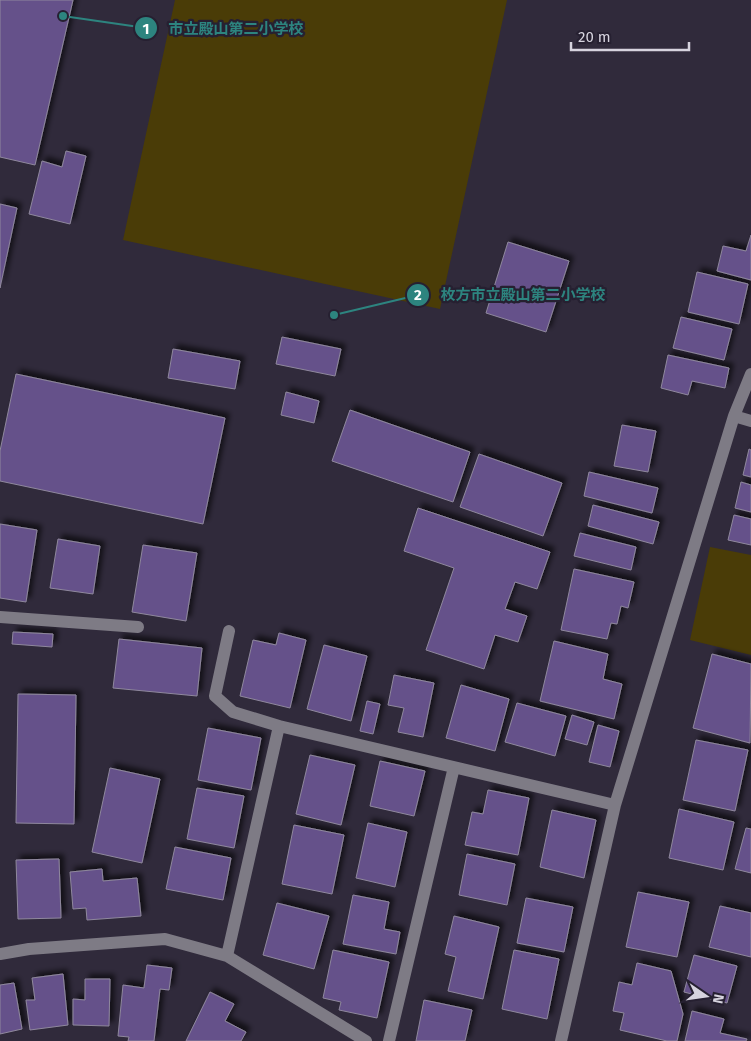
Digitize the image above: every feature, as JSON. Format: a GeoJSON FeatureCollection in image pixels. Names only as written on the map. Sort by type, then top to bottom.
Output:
{"type":"FeatureCollection","features":[{"type":"Feature","properties":{"kind":"street"},"geometry":{"type":"LineString","coordinates":[[561,1041],[615,805],[734,416],[751,374]]}},
{"type":"Feature","properties":{"kind":"street"},"geometry":{"type":"LineString","coordinates":[[734,416],[751,421]]}},
{"type":"Feature","properties":{"kind":"street"},"geometry":{"type":"LineString","coordinates":[[0,617],[138,627]]}},
{"type":"Feature","properties":{"kind":"street"},"geometry":{"type":"LineString","coordinates":[[229,631],[215,696],[233,712],[278,726],[615,805]]}},
{"type":"Feature","properties":{"kind":"street"},"geometry":{"type":"LineString","coordinates":[[227,956],[278,726]]}},
{"type":"Feature","properties":{"kind":"street"},"geometry":{"type":"LineString","coordinates":[[389,1041],[454,767]]}},
{"type":"Feature","properties":{"kind":"street"},"geometry":{"type":"LineString","coordinates":[[0,954],[165,939],[227,956],[366,1041]]}},
{"type":"Feature","properties":{"kind":"shaded area"},"geometry":{"type":"Polygon","coordinates":[[[175,0],[507,0],[440,309],[123,240],[175,0]]]}},
{"type":"Feature","properties":{"kind":"shaded area"},"geometry":{"type":"Polygon","coordinates":[[[710,547],[751,555],[751,655],[690,640],[710,547]]]}},
{"type":"Feature","properties":{"kind":"building"},"geometry":{"type":"Polygon","coordinates":[[[0,0],[73,0],[35,165],[0,157],[0,0]]]}},
{"type":"Feature","properties":{"kind":"building"},"geometry":{"type":"Polygon","coordinates":[[[66,151],[86,156],[70,224],[29,214],[42,161],[62,167],[66,151]]]}},
{"type":"Feature","properties":{"kind":"building"},"geometry":{"type":"Polygon","coordinates":[[[0,204],[17,208],[0,288],[0,204]]]}},
{"type":"Feature","properties":{"kind":"building"},"geometry":{"type":"Polygon","coordinates":[[[751,235],[751,280],[717,271],[723,246],[746,251],[751,235]]]}},
{"type":"Feature","properties":{"kind":"building"},"geometry":{"type":"Polygon","coordinates":[[[508,242],[569,261],[546,332],[486,313],[508,242]]]}},
{"type":"Feature","properties":{"kind":"building"},"geometry":{"type":"Polygon","coordinates":[[[697,272],[748,284],[739,324],[688,312],[697,272]]]}},
{"type":"Feature","properties":{"kind":"building"},"geometry":{"type":"Polygon","coordinates":[[[681,317],[732,329],[724,360],[673,348],[681,317]]]}},
{"type":"Feature","properties":{"kind":"building"},"geometry":{"type":"Polygon","coordinates":[[[282,337],[341,349],[335,376],[276,364],[282,337]]]}},
{"type":"Feature","properties":{"kind":"building"},"geometry":{"type":"Polygon","coordinates":[[[173,349],[240,361],[235,389],[168,378],[173,349]]]}},
{"type":"Feature","properties":{"kind":"building"},"geometry":{"type":"Polygon","coordinates":[[[668,355],[729,368],[725,388],[692,381],[688,395],[661,388],[668,355]]]}},
{"type":"Feature","properties":{"kind":"building"},"geometry":{"type":"Polygon","coordinates":[[[16,374],[225,418],[203,524],[0,481],[0,451],[16,374]]]}},
{"type":"Feature","properties":{"kind":"building"},"geometry":{"type":"Polygon","coordinates":[[[286,392],[319,401],[314,423],[281,415],[286,392]]]}},
{"type":"Feature","properties":{"kind":"building"},"geometry":{"type":"Polygon","coordinates":[[[350,410],[470,452],[453,502],[332,461],[350,410]]]}},
{"type":"Feature","properties":{"kind":"building"},"geometry":{"type":"Polygon","coordinates":[[[622,425],[656,431],[648,472],[614,466],[622,425]]]}},
{"type":"Feature","properties":{"kind":"building"},"geometry":{"type":"Polygon","coordinates":[[[749,449],[751,450],[751,477],[743,475],[749,449]]]}},
{"type":"Feature","properties":{"kind":"building"},"geometry":{"type":"Polygon","coordinates":[[[479,454],[562,483],[543,536],[460,507],[479,454]]]}},
{"type":"Feature","properties":{"kind":"building"},"geometry":{"type":"Polygon","coordinates":[[[589,472],[658,488],[652,513],[584,496],[589,472]]]}},
{"type":"Feature","properties":{"kind":"building"},"geometry":{"type":"Polygon","coordinates":[[[741,482],[751,485],[751,512],[735,508],[741,482]]]}},
{"type":"Feature","properties":{"kind":"building"},"geometry":{"type":"Polygon","coordinates":[[[593,505],[659,522],[653,544],[588,526],[593,505]]]}},
{"type":"Feature","properties":{"kind":"building"},"geometry":{"type":"Polygon","coordinates":[[[418,508],[550,552],[537,589],[515,582],[505,609],[527,616],[518,642],[495,635],[484,669],[426,650],[454,568],[404,551],[418,508]]]}},
{"type":"Feature","properties":{"kind":"building"},"geometry":{"type":"Polygon","coordinates":[[[734,515],[751,519],[751,545],[728,540],[734,515]]]}},
{"type":"Feature","properties":{"kind":"building"},"geometry":{"type":"Polygon","coordinates":[[[0,524],[37,530],[26,602],[0,598],[0,524]]]}},
{"type":"Feature","properties":{"kind":"building"},"geometry":{"type":"Polygon","coordinates":[[[580,533],[636,547],[631,570],[574,556],[580,533]]]}},
{"type":"Feature","properties":{"kind":"building"},"geometry":{"type":"Polygon","coordinates":[[[58,539],[100,546],[93,594],[50,588],[58,539]]]}},
{"type":"Feature","properties":{"kind":"building"},"geometry":{"type":"Polygon","coordinates":[[[143,545],[197,553],[186,621],[132,612],[143,545]]]}},
{"type":"Feature","properties":{"kind":"building"},"geometry":{"type":"Polygon","coordinates":[[[574,569],[634,582],[628,608],[621,606],[617,624],[611,623],[607,639],[561,630],[574,569]]]}},
{"type":"Feature","properties":{"kind":"building"},"geometry":{"type":"Polygon","coordinates":[[[13,632],[53,634],[52,647],[12,644],[13,632]]]}},
{"type":"Feature","properties":{"kind":"building"},"geometry":{"type":"Polygon","coordinates":[[[279,633],[306,640],[290,708],[240,696],[253,640],[276,645],[279,633]]]}},
{"type":"Feature","properties":{"kind":"building"},"geometry":{"type":"Polygon","coordinates":[[[119,639],[202,648],[197,696],[113,688],[119,639]]]}},
{"type":"Feature","properties":{"kind":"building"},"geometry":{"type":"Polygon","coordinates":[[[554,641],[608,654],[603,679],[622,684],[614,719],[540,701],[554,641]]]}},
{"type":"Feature","properties":{"kind":"building"},"geometry":{"type":"Polygon","coordinates":[[[324,645],[367,656],[351,721],[307,709],[324,645]]]}},
{"type":"Feature","properties":{"kind":"building"},"geometry":{"type":"Polygon","coordinates":[[[712,654],[751,664],[750,743],[693,728],[712,654]]]}},
{"type":"Feature","properties":{"kind":"building"},"geometry":{"type":"Polygon","coordinates":[[[394,675],[434,683],[423,737],[398,732],[404,708],[388,705],[394,675]]]}},
{"type":"Feature","properties":{"kind":"building"},"geometry":{"type":"Polygon","coordinates":[[[461,685],[509,699],[495,751],[446,738],[461,685]]]}},
{"type":"Feature","properties":{"kind":"building"},"geometry":{"type":"Polygon","coordinates":[[[18,694],[76,695],[74,824],[16,823],[18,694]]]}},
{"type":"Feature","properties":{"kind":"building"},"geometry":{"type":"Polygon","coordinates":[[[367,701],[380,704],[373,734],[360,731],[367,701]]]}},
{"type":"Feature","properties":{"kind":"building"},"geometry":{"type":"Polygon","coordinates":[[[517,703],[566,716],[555,756],[505,742],[517,703]]]}},
{"type":"Feature","properties":{"kind":"building"},"geometry":{"type":"Polygon","coordinates":[[[572,715],[594,722],[587,745],[565,739],[572,715]]]}},
{"type":"Feature","properties":{"kind":"building"},"geometry":{"type":"Polygon","coordinates":[[[598,725],[619,731],[610,767],[589,762],[598,725]]]}},
{"type":"Feature","properties":{"kind":"building"},"geometry":{"type":"Polygon","coordinates":[[[208,728],[261,738],[251,790],[198,780],[208,728]]]}},
{"type":"Feature","properties":{"kind":"building"},"geometry":{"type":"Polygon","coordinates":[[[696,740],[748,750],[735,811],[683,800],[696,740]]]}},
{"type":"Feature","properties":{"kind":"building"},"geometry":{"type":"Polygon","coordinates":[[[310,755],[355,765],[341,825],[296,814],[310,755]]]}},
{"type":"Feature","properties":{"kind":"building"},"geometry":{"type":"Polygon","coordinates":[[[380,761],[425,771],[414,816],[370,806],[380,761]]]}},
{"type":"Feature","properties":{"kind":"building"},"geometry":{"type":"Polygon","coordinates":[[[110,768],[160,779],[142,863],[92,852],[110,768]]]}},
{"type":"Feature","properties":{"kind":"building"},"geometry":{"type":"Polygon","coordinates":[[[197,788],[244,796],[234,848],[187,839],[197,788]]]}},
{"type":"Feature","properties":{"kind":"building"},"geometry":{"type":"Polygon","coordinates":[[[488,790],[529,798],[518,855],[465,845],[472,812],[483,814],[488,790]]]}},
{"type":"Feature","properties":{"kind":"building"},"geometry":{"type":"Polygon","coordinates":[[[679,809],[734,822],[723,870],[669,858],[679,809]]]}},
{"type":"Feature","properties":{"kind":"building"},"geometry":{"type":"Polygon","coordinates":[[[552,810],[596,820],[584,878],[540,867],[552,810]]]}},
{"type":"Feature","properties":{"kind":"building"},"geometry":{"type":"Polygon","coordinates":[[[368,823],[407,832],[395,887],[356,878],[368,823]]]}},
{"type":"Feature","properties":{"kind":"building"},"geometry":{"type":"Polygon","coordinates":[[[294,825],[344,835],[332,894],[282,884],[294,825]]]}},
{"type":"Feature","properties":{"kind":"building"},"geometry":{"type":"Polygon","coordinates":[[[746,828],[751,829],[751,873],[735,869],[746,828]]]}},
{"type":"Feature","properties":{"kind":"building"},"geometry":{"type":"Polygon","coordinates":[[[175,847],[231,858],[223,900],[166,889],[175,847]]]}},
{"type":"Feature","properties":{"kind":"building"},"geometry":{"type":"Polygon","coordinates":[[[467,854],[515,864],[507,905],[459,895],[467,854]]]}},
{"type":"Feature","properties":{"kind":"building"},"geometry":{"type":"Polygon","coordinates":[[[59,859],[61,918],[18,919],[16,860],[59,859]]]}},
{"type":"Feature","properties":{"kind":"building"},"geometry":{"type":"Polygon","coordinates":[[[102,869],[103,881],[137,878],[141,916],[87,920],[86,908],[73,909],[70,872],[102,869]]]}},
{"type":"Feature","properties":{"kind":"building"},"geometry":{"type":"Polygon","coordinates":[[[638,892],[689,902],[677,957],[626,947],[638,892]]]}},
{"type":"Feature","properties":{"kind":"building"},"geometry":{"type":"Polygon","coordinates":[[[353,895],[389,902],[384,929],[400,932],[396,954],[343,944],[353,895]]]}},
{"type":"Feature","properties":{"kind":"building"},"geometry":{"type":"Polygon","coordinates":[[[526,898],[573,907],[564,952],[517,943],[526,898]]]}},
{"type":"Feature","properties":{"kind":"building"},"geometry":{"type":"Polygon","coordinates":[[[277,903],[329,916],[314,969],[263,955],[277,903]]]}},
{"type":"Feature","properties":{"kind":"building"},"geometry":{"type":"Polygon","coordinates":[[[720,906],[751,913],[751,957],[709,947],[720,906]]]}},
{"type":"Feature","properties":{"kind":"building"},"geometry":{"type":"Polygon","coordinates":[[[454,916],[499,927],[483,999],[448,991],[456,957],[445,954],[454,916]]]}},
{"type":"Feature","properties":{"kind":"building"},"geometry":{"type":"Polygon","coordinates":[[[333,950],[389,962],[377,1018],[339,1010],[341,1002],[323,998],[333,950]]]}},
{"type":"Feature","properties":{"kind":"building"},"geometry":{"type":"Polygon","coordinates":[[[514,950],[559,959],[547,1019],[502,1009],[514,950]]]}},
{"type":"Feature","properties":{"kind":"building"},"geometry":{"type":"Polygon","coordinates":[[[694,955],[737,966],[727,1003],[684,992],[694,955]]]}},
{"type":"Feature","properties":{"kind":"building"},"geometry":{"type":"Polygon","coordinates":[[[637,963],[671,971],[683,1014],[677,1041],[667,1041],[620,1030],[624,1013],[613,1011],[619,982],[632,985],[637,963]]]}},
{"type":"Feature","properties":{"kind":"building"},"geometry":{"type":"Polygon","coordinates":[[[147,965],[172,968],[169,990],[160,989],[154,1041],[128,1041],[129,1037],[118,1036],[123,985],[144,988],[147,965]]]}},
{"type":"Feature","properties":{"kind":"building"},"geometry":{"type":"Polygon","coordinates":[[[63,974],[68,1025],[30,1030],[26,1000],[35,1000],[32,978],[63,974]]]}},
{"type":"Feature","properties":{"kind":"building"},"geometry":{"type":"Polygon","coordinates":[[[85,979],[110,979],[109,1026],[73,1025],[73,999],[85,1000],[85,979]]]}},
{"type":"Feature","properties":{"kind":"building"},"geometry":{"type":"Polygon","coordinates":[[[14,983],[22,1029],[0,1034],[0,985],[14,983]]]}},
{"type":"Feature","properties":{"kind":"building"},"geometry":{"type":"Polygon","coordinates":[[[210,992],[234,1004],[225,1021],[246,1032],[241,1041],[186,1041],[210,992]]]}},
{"type":"Feature","properties":{"kind":"building"},"geometry":{"type":"Polygon","coordinates":[[[424,1000],[472,1010],[465,1041],[416,1041],[424,1000]]]}},
{"type":"Feature","properties":{"kind":"building"},"geometry":{"type":"Polygon","coordinates":[[[692,1011],[724,1019],[720,1033],[747,1039],[746,1041],[685,1041],[692,1011]]]}},
{"type":"Feature","properties":{"kind":"place","name":"市立殿山第二小学校"},"geometry":{"type":"Point","coordinates":[63,16]}},
{"type":"Feature","properties":{"kind":"place","name":"枚方市立殿山第二小学校"},"geometry":{"type":"Point","coordinates":[334,315]}}]}
